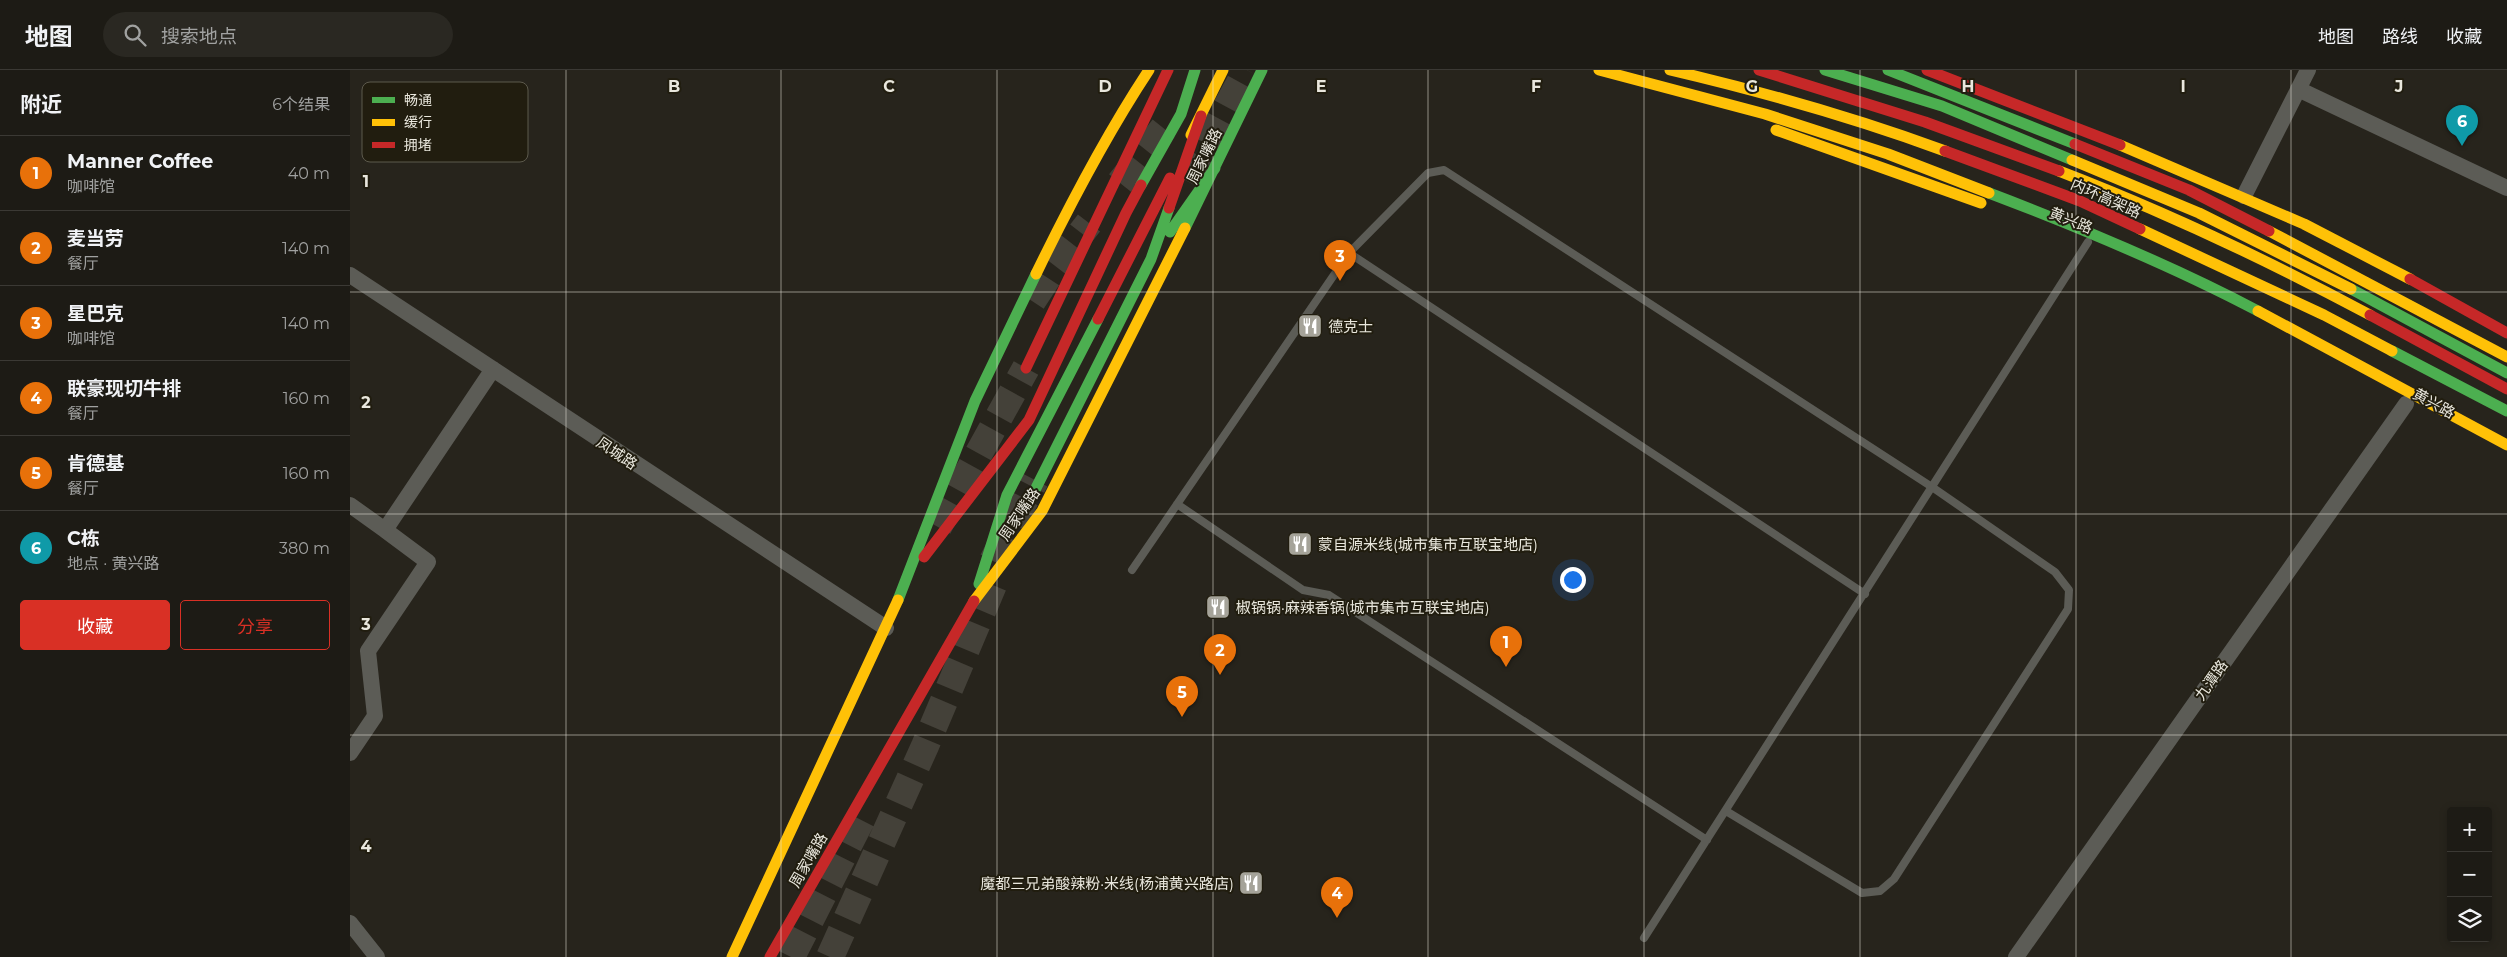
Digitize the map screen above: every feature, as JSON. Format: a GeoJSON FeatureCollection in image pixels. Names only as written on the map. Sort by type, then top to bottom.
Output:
{"type":"FeatureCollection","features":[{"type":"Feature","properties":{"kind":"main road","name":"周家嘴路"},"geometry":{"type":"LineString","coordinates":[[732,957],[886,628],[907,580],[984,384],[1067,211],[1130,99],[1149,70]]}},
{"type":"Feature","properties":{"kind":"main road"},"geometry":{"type":"LineString","coordinates":[[1026,368],[1168,70]]}},
{"type":"Feature","properties":{"kind":"main road"},"geometry":{"type":"LineString","coordinates":[[907,580],[1029,420],[1126,213],[1180,114],[1195,70]]}},
{"type":"Feature","properties":{"kind":"main road"},"geometry":{"type":"LineString","coordinates":[[974,601],[1008,495],[1223,70]]}},
{"type":"Feature","properties":{"kind":"main road","name":"周家嘴路"},"geometry":{"type":"LineString","coordinates":[[770,957],[974,601],[1042,511],[1215,168],[1262,70]]}},
{"type":"Feature","properties":{"kind":"main road"},"geometry":{"type":"LineString","coordinates":[[1599,70],[1766,114],[1879,151],[2106,238],[2213,287],[2507,445]]}},
{"type":"Feature","properties":{"kind":"main road","name":"黄兴路"},"geometry":{"type":"LineString","coordinates":[[1599,70],[1681,100],[1762,125],[1858,161],[2054,228],[2088,242],[2210,294],[2420,412]]}},
{"type":"Feature","properties":{"kind":"main road","name":"黄兴路"},"geometry":{"type":"LineString","coordinates":[[1599,70],[1666,79],[1874,135],[2072,205],[2319,319],[2507,422]]}},
{"type":"Feature","properties":{"kind":"main road","name":"内环高架路"},"geometry":{"type":"LineString","coordinates":[[1670,70],[1764,92],[1884,129],[2080,201],[2324,315],[2507,411]]}},
{"type":"Feature","properties":{"kind":"main road","name":"内环高架路"},"geometry":{"type":"LineString","coordinates":[[1759,70],[1847,95],[1945,129],[2112,192],[2194,227],[2261,259],[2507,389]]}},
{"type":"Feature","properties":{"kind":"main road"},"geometry":{"type":"LineString","coordinates":[[1825,70],[1942,106],[2199,213],[2314,269],[2507,373]]}},
{"type":"Feature","properties":{"kind":"main road"},"geometry":{"type":"LineString","coordinates":[[1888,70],[1963,98],[2189,190],[2507,356]]}},
{"type":"Feature","properties":{"kind":"main road"},"geometry":{"type":"LineString","coordinates":[[1927,70],[2124,145],[2244,196],[2306,225],[2507,333]]}},
{"type":"Feature","properties":{"kind":"main road"},"geometry":{"type":"LineString","coordinates":[[1028,504],[1151,260],[1201,116]]}},
{"type":"Feature","properties":{"kind":"main road"},"geometry":{"type":"LineString","coordinates":[[1151,260],[1215,168]]}},
{"type":"Feature","properties":{"kind":"main road"},"geometry":{"type":"LineString","coordinates":[[2482,446],[2507,458]]}},
{"type":"Feature","properties":{"kind":"street"},"geometry":{"type":"LineString","coordinates":[[2244,196],[2308,70]]}},
{"type":"Feature","properties":{"kind":"street"},"geometry":{"type":"LineString","coordinates":[[2298,89],[2507,188]]}},
{"type":"Feature","properties":{"kind":"street","name":"凤城路"},"geometry":{"type":"LineString","coordinates":[[350,275],[886,628]]}},
{"type":"Feature","properties":{"kind":"street"},"geometry":{"type":"LineString","coordinates":[[385,530],[493,369]]}},
{"type":"Feature","properties":{"kind":"street","name":"九潭路"},"geometry":{"type":"LineString","coordinates":[[2016,957],[2406,404]]}},
{"type":"Feature","properties":{"kind":"street"},"geometry":{"type":"LineString","coordinates":[[350,505],[428,562],[368,651],[375,716],[350,753]]}},
{"type":"Feature","properties":{"kind":"street"},"geometry":{"type":"LineString","coordinates":[[350,923],[377,957]]}},
{"type":"Feature","properties":{"kind":"lane"},"geometry":{"type":"LineString","coordinates":[[1132,570],[1349,253],[1428,173],[1444,170],[1932,487],[2055,572],[2069,590],[2068,608],[1894,880],[1880,891],[1862,893],[1726,811]]}},
{"type":"Feature","properties":{"kind":"lane"},"geometry":{"type":"LineString","coordinates":[[1644,938],[2088,242]]}},
{"type":"Feature","properties":{"kind":"lane"},"geometry":{"type":"LineString","coordinates":[[1349,253],[1865,594]]}},
{"type":"Feature","properties":{"kind":"lane"},"geometry":{"type":"LineString","coordinates":[[1177,504],[1303,590],[1329,595],[1707,840]]}},
{"type":"Feature","properties":{"kind":"tunnel"},"geometry":{"type":"LineString","coordinates":[[1187,181],[1247,70]]}},
{"type":"Feature","properties":{"kind":"tunnel"},"geometry":{"type":"LineString","coordinates":[[1120,183],[1171,119]]}},
{"type":"Feature","properties":{"kind":"tunnel"},"geometry":{"type":"LineString","coordinates":[[1032,301],[1051,272],[1089,223]]}},
{"type":"Feature","properties":{"kind":"tunnel"},"geometry":{"type":"LineString","coordinates":[[938,527],[1026,368]]}},
{"type":"Feature","properties":{"kind":"tunnel"},"geometry":{"type":"LineString","coordinates":[[993,561],[1035,480]]}},
{"type":"Feature","properties":{"kind":"tunnel"},"geometry":{"type":"LineString","coordinates":[[830,957],[925,746],[996,578]]}},
{"type":"Feature","properties":{"kind":"tunnel"},"geometry":{"type":"LineString","coordinates":[[791,957],[863,816]]}},
{"type":"Feature","properties":{"kind":"traffic: fast"},"geometry":{"type":"LineString","coordinates":[[1141,185],[1181,114],[1195,70]]}},
{"type":"Feature","properties":{"kind":"traffic: fast"},"geometry":{"type":"LineString","coordinates":[[1185,228],[1262,70]]}},
{"type":"Feature","properties":{"kind":"traffic: fast"},"geometry":{"type":"LineString","coordinates":[[1825,70],[1942,106],[2072,160]]}},
{"type":"Feature","properties":{"kind":"traffic: fast"},"geometry":{"type":"LineString","coordinates":[[1888,70],[2075,144]]}},
{"type":"Feature","properties":{"kind":"traffic: fast"},"geometry":{"type":"LineString","coordinates":[[1170,232],[1215,168]]}},
{"type":"Feature","properties":{"kind":"traffic: fast"},"geometry":{"type":"LineString","coordinates":[[1989,193],[2125,248],[2192,278],[2258,311]]}},
{"type":"Feature","properties":{"kind":"traffic: fast"},"geometry":{"type":"LineString","coordinates":[[1028,504],[1151,259],[1169,208]]}},
{"type":"Feature","properties":{"kind":"traffic: fast"},"geometry":{"type":"LineString","coordinates":[[898,600],[975,401],[1036,274]]}},
{"type":"Feature","properties":{"kind":"traffic: fast"},"geometry":{"type":"LineString","coordinates":[[2351,289],[2507,373]]}},
{"type":"Feature","properties":{"kind":"traffic: fast"},"geometry":{"type":"LineString","coordinates":[[979,584],[1007,495],[1098,319]]}},
{"type":"Feature","properties":{"kind":"traffic: fast"},"geometry":{"type":"LineString","coordinates":[[2392,351],[2507,411]]}},
{"type":"Feature","properties":{"kind":"traffic: slow"},"geometry":{"type":"LineString","coordinates":[[1036,274],[1089,170],[1149,70]]}},
{"type":"Feature","properties":{"kind":"traffic: slow"},"geometry":{"type":"LineString","coordinates":[[1191,135],[1223,70]]}},
{"type":"Feature","properties":{"kind":"traffic: slow"},"geometry":{"type":"LineString","coordinates":[[1599,70],[1765,114],[1888,154],[1989,193]]}},
{"type":"Feature","properties":{"kind":"traffic: slow"},"geometry":{"type":"LineString","coordinates":[[1670,70],[1809,106],[1945,151]]}},
{"type":"Feature","properties":{"kind":"traffic: slow"},"geometry":{"type":"LineString","coordinates":[[1776,130],[1981,203]]}},
{"type":"Feature","properties":{"kind":"traffic: slow"},"geometry":{"type":"LineString","coordinates":[[2120,145],[2304,224],[2410,279]]}},
{"type":"Feature","properties":{"kind":"traffic: slow"},"geometry":{"type":"LineString","coordinates":[[2072,160],[2199,213],[2351,289]]}},
{"type":"Feature","properties":{"kind":"traffic: slow"},"geometry":{"type":"LineString","coordinates":[[2059,171],[2139,203],[2217,238],[2294,275],[2370,315]]}},
{"type":"Feature","properties":{"kind":"traffic: slow"},"geometry":{"type":"LineString","coordinates":[[974,601],[1042,511],[1185,228]]}},
{"type":"Feature","properties":{"kind":"traffic: slow"},"geometry":{"type":"LineString","coordinates":[[2140,229],[2324,315],[2392,351]]}},
{"type":"Feature","properties":{"kind":"traffic: slow"},"geometry":{"type":"LineString","coordinates":[[2269,231],[2507,357]]}},
{"type":"Feature","properties":{"kind":"traffic: slow"},"geometry":{"type":"LineString","coordinates":[[2258,311],[2507,445]]}},
{"type":"Feature","properties":{"kind":"traffic: slow"},"geometry":{"type":"LineString","coordinates":[[732,957],[898,600]]}},
{"type":"Feature","properties":{"kind":"traffic: jam"},"geometry":{"type":"LineString","coordinates":[[1026,368],[1168,70]]}},
{"type":"Feature","properties":{"kind":"traffic: jam"},"geometry":{"type":"LineString","coordinates":[[1759,70],[1925,122],[2059,171]]}},
{"type":"Feature","properties":{"kind":"traffic: jam"},"geometry":{"type":"LineString","coordinates":[[1927,70],[2120,145]]}},
{"type":"Feature","properties":{"kind":"traffic: jam"},"geometry":{"type":"LineString","coordinates":[[1169,208],[1201,116]]}},
{"type":"Feature","properties":{"kind":"traffic: jam"},"geometry":{"type":"LineString","coordinates":[[2075,144],[2189,190],[2269,231]]}},
{"type":"Feature","properties":{"kind":"traffic: jam"},"geometry":{"type":"LineString","coordinates":[[1945,151],[2080,201],[2140,229]]}},
{"type":"Feature","properties":{"kind":"traffic: jam"},"geometry":{"type":"LineString","coordinates":[[1098,319],[1170,178]]}},
{"type":"Feature","properties":{"kind":"traffic: jam"},"geometry":{"type":"LineString","coordinates":[[924,557],[1029,420],[1141,185]]}},
{"type":"Feature","properties":{"kind":"traffic: jam"},"geometry":{"type":"LineString","coordinates":[[2410,279],[2507,333]]}},
{"type":"Feature","properties":{"kind":"traffic: jam"},"geometry":{"type":"LineString","coordinates":[[2370,315],[2507,389]]}},
{"type":"Feature","properties":{"kind":"traffic: jam"},"geometry":{"type":"LineString","coordinates":[[770,957],[974,601]]}},
{"type":"Feature","properties":{"kind":"place","name":"C栋"},"geometry":{"type":"Point","coordinates":[2462,146]}},
{"type":"Feature","properties":{"kind":"place","name":"星巴克"},"geometry":{"type":"Point","coordinates":[1340,281]}},
{"type":"Feature","properties":{"kind":"place","name":"德克士"},"geometry":{"type":"Point","coordinates":[1310,326]}},
{"type":"Feature","properties":{"kind":"place","name":"蒙自源米线(城市集市互联宝地店)"},"geometry":{"type":"Point","coordinates":[1300,544]}},
{"type":"Feature","properties":{"kind":"place","name":"椒锅锅·麻辣香锅(城市集市互联宝地店)"},"geometry":{"type":"Point","coordinates":[1218,607]}},
{"type":"Feature","properties":{"kind":"place","name":"Manner Coffee"},"geometry":{"type":"Point","coordinates":[1506,667]}},
{"type":"Feature","properties":{"kind":"place","name":"麦当劳"},"geometry":{"type":"Point","coordinates":[1220,675]}},
{"type":"Feature","properties":{"kind":"place","name":"肯德基"},"geometry":{"type":"Point","coordinates":[1182,717]}},
{"type":"Feature","properties":{"kind":"place","name":"魔都三兄弟酸辣粉·米线(杨浦黄兴路店)"},"geometry":{"type":"Point","coordinates":[1251,883]}},
{"type":"Feature","properties":{"kind":"place","name":"联豪现切牛排"},"geometry":{"type":"Point","coordinates":[1337,918]}}]}
